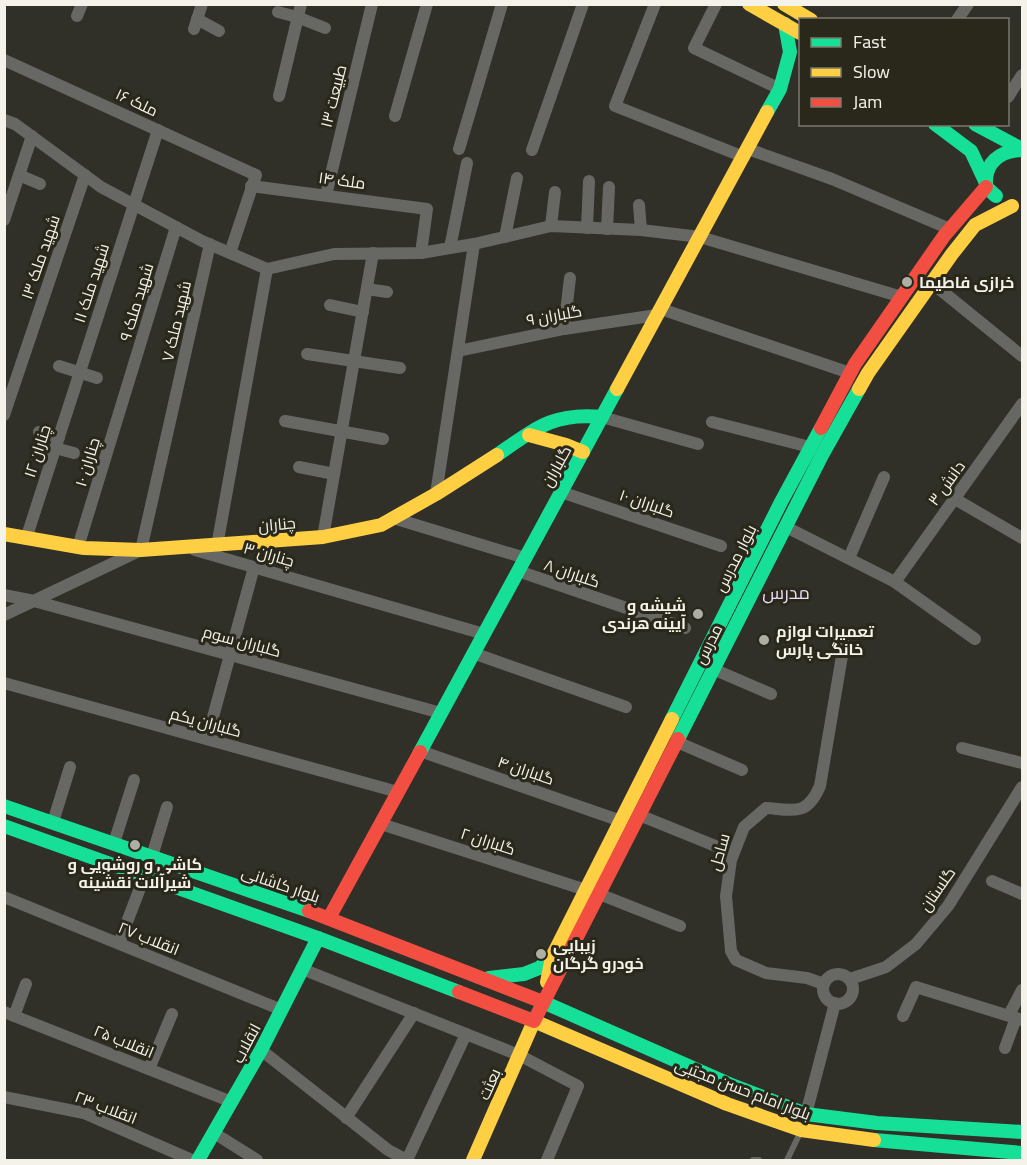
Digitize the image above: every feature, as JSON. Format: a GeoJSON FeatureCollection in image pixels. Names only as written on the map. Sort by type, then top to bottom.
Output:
{"type":"FeatureCollection","features":[{"type":"Feature","properties":{"kind":"main road"},"geometry":{"type":"LineString","coordinates":[[749,4],[799,32]]}},
{"type":"Feature","properties":{"kind":"main road"},"geometry":{"type":"LineString","coordinates":[[784,4],[808,18]]}},
{"type":"Feature","properties":{"kind":"main road","name":"گلباران"},"geometry":{"type":"LineString","coordinates":[[318,938],[780,89],[790,52],[785,24]]}},
{"type":"Feature","properties":{"kind":"main road"},"geometry":{"type":"LineString","coordinates":[[780,89],[799,62]]}},
{"type":"Feature","properties":{"kind":"main road"},"geometry":{"type":"LineString","coordinates":[[938,126],[971,151],[986,185],[999,199],[1019,207]]}},
{"type":"Feature","properties":{"kind":"main road"},"geometry":{"type":"LineString","coordinates":[[982,126],[1000,130],[1023,149]]}},
{"type":"Feature","properties":{"kind":"main road","name":"بلوار مدرس"},"geometry":{"type":"LineString","coordinates":[[543,1002],[552,957],[592,892],[621,821],[746,572],[850,373],[950,229],[986,185],[986,169],[993,159],[1013,150],[1023,149]]}},
{"type":"Feature","properties":{"kind":"main road","name":"مدرس"},"geometry":{"type":"LineString","coordinates":[[543,1002],[592,892],[639,815],[786,527],[868,373],[975,225],[1019,207]]}},
{"type":"Feature","properties":{"kind":"main road","name":"چناران"},"geometry":{"type":"LineString","coordinates":[[4,534],[78,547],[141,550],[323,537],[381,525],[436,494],[539,427],[556,419],[573,414],[602,417]]}},
{"type":"Feature","properties":{"kind":"main road"},"geometry":{"type":"LineString","coordinates":[[529,435],[583,452]]}},
{"type":"Feature","properties":{"kind":"main road"},"geometry":{"type":"LineString","coordinates":[[746,572],[760,578]]}},
{"type":"Feature","properties":{"kind":"main road","name":"بلوار کاشانی"},"geometry":{"type":"LineString","coordinates":[[4,806],[329,918],[543,1002]]}},
{"type":"Feature","properties":{"kind":"main road"},"geometry":{"type":"LineString","coordinates":[[4,826],[318,938],[534,1021]]}},
{"type":"Feature","properties":{"kind":"main road","name":"انقلاب"},"geometry":{"type":"LineString","coordinates":[[198,1161],[261,1050],[318,938]]}},
{"type":"Feature","properties":{"kind":"main road"},"geometry":{"type":"LineString","coordinates":[[484,979],[499,974],[513,976],[531,972],[540,968],[552,957]]}},
{"type":"Feature","properties":{"kind":"main road","name":"بعثت"},"geometry":{"type":"LineString","coordinates":[[473,1161],[543,1002]]}},
{"type":"Feature","properties":{"kind":"main road","name":"بلوار امام حسن مجتبی"},"geometry":{"type":"LineString","coordinates":[[543,1002],[729,1084],[806,1114],[877,1123],[1023,1132]]}},
{"type":"Feature","properties":{"kind":"main road","name":"بلوار امام حسن مجتبی"},"geometry":{"type":"LineString","coordinates":[[534,1021],[727,1104],[801,1130],[873,1140],[1023,1154]]}},
{"type":"Feature","properties":{"kind":"main road"},"geometry":{"type":"LineString","coordinates":[[647,1069],[654,1051]]}},
{"type":"Feature","properties":{"kind":"street"},"geometry":{"type":"LineString","coordinates":[[202,4],[196,24],[219,31]]}},
{"type":"Feature","properties":{"kind":"street"},"geometry":{"type":"LineString","coordinates":[[279,96],[301,4]]}},
{"type":"Feature","properties":{"kind":"street","name":"طبیعت ۱۳"},"geometry":{"type":"LineString","coordinates":[[326,195],[372,4]]}},
{"type":"Feature","properties":{"kind":"street"},"geometry":{"type":"LineString","coordinates":[[395,116],[427,4]]}},
{"type":"Feature","properties":{"kind":"street"},"geometry":{"type":"LineString","coordinates":[[459,149],[502,4]]}},
{"type":"Feature","properties":{"kind":"street"},"geometry":{"type":"LineString","coordinates":[[532,150],[583,4]]}},
{"type":"Feature","properties":{"kind":"street"},"geometry":{"type":"LineString","coordinates":[[655,4],[615,106],[746,153],[832,179],[950,229]]}},
{"type":"Feature","properties":{"kind":"street"},"geometry":{"type":"LineString","coordinates":[[716,4],[694,48],[780,89]]}},
{"type":"Feature","properties":{"kind":"street"},"geometry":{"type":"LineString","coordinates":[[958,18],[968,4]]}},
{"type":"Feature","properties":{"kind":"street"},"geometry":{"type":"LineString","coordinates":[[278,12],[325,28]]}},
{"type":"Feature","properties":{"kind":"street","name":"ملک ۱۶"},"geometry":{"type":"LineString","coordinates":[[4,60],[158,130],[253,180]]}},
{"type":"Feature","properties":{"kind":"street"},"geometry":{"type":"LineString","coordinates":[[1014,93],[1023,75]]}},
{"type":"Feature","properties":{"kind":"street"},"geometry":{"type":"LineString","coordinates":[[4,120],[15,124],[101,187],[176,227],[267,270],[334,254],[421,253],[474,244],[551,226],[640,230],[700,237],[902,297]]}},
{"type":"Feature","properties":{"kind":"street","name":"شهید ملک ۱۱"},"geometry":{"type":"LineString","coordinates":[[80,372],[158,130]]}},
{"type":"Feature","properties":{"kind":"street"},"geometry":{"type":"LineString","coordinates":[[4,220],[32,136]]}},
{"type":"Feature","properties":{"kind":"street"},"geometry":{"type":"LineString","coordinates":[[450,248],[467,163]]}},
{"type":"Feature","properties":{"kind":"street"},"geometry":{"type":"LineString","coordinates":[[19,175],[40,184]]}},
{"type":"Feature","properties":{"kind":"street","name":"شهید ملک ۱۳"},"geometry":{"type":"LineString","coordinates":[[4,415],[85,175]]}},
{"type":"Feature","properties":{"kind":"street"},"geometry":{"type":"LineString","coordinates":[[505,237],[516,178]]}},
{"type":"Feature","properties":{"kind":"street"},"geometry":{"type":"LineString","coordinates":[[230,253],[253,180]]}},
{"type":"Feature","properties":{"kind":"street","name":"ملک ۱۴"},"geometry":{"type":"LineString","coordinates":[[253,180],[326,195],[427,209],[421,253]]}},
{"type":"Feature","properties":{"kind":"street"},"geometry":{"type":"LineString","coordinates":[[586,228],[589,181]]}},
{"type":"Feature","properties":{"kind":"street"},"geometry":{"type":"LineString","coordinates":[[607,229],[609,188]]}},
{"type":"Feature","properties":{"kind":"street"},"geometry":{"type":"LineString","coordinates":[[551,226],[555,192]]}},
{"type":"Feature","properties":{"kind":"street"},"geometry":{"type":"LineString","coordinates":[[639,206],[640,230]]}},
{"type":"Feature","properties":{"kind":"street","name":"شهید ملک ۹"},"geometry":{"type":"LineString","coordinates":[[127,387],[176,227]]}},
{"type":"Feature","properties":{"kind":"street","name":"شهید ملک ۷"},"geometry":{"type":"LineString","coordinates":[[141,550],[210,244]]}},
{"type":"Feature","properties":{"kind":"street"},"geometry":{"type":"LineString","coordinates":[[436,494],[474,244]]}},
{"type":"Feature","properties":{"kind":"street"},"geometry":{"type":"LineString","coordinates":[[323,537],[373,254]]}},
{"type":"Feature","properties":{"kind":"street"},"geometry":{"type":"LineString","coordinates":[[217,546],[267,270]]}},
{"type":"Feature","properties":{"kind":"street"},"geometry":{"type":"LineString","coordinates":[[564,329],[570,278]]}},
{"type":"Feature","properties":{"kind":"street"},"geometry":{"type":"LineString","coordinates":[[932,283],[1023,356]]}},
{"type":"Feature","properties":{"kind":"street"},"geometry":{"type":"LineString","coordinates":[[367,289],[387,292]]}},
{"type":"Feature","properties":{"kind":"street"},"geometry":{"type":"LineString","coordinates":[[330,305],[363,312]]}},
{"type":"Feature","properties":{"kind":"street"},"geometry":{"type":"LineString","coordinates":[[659,312],[752,339],[850,373]]}},
{"type":"Feature","properties":{"kind":"street","name":"۹ گلباران"},"geometry":{"type":"LineString","coordinates":[[458,351],[659,312]]}},
{"type":"Feature","properties":{"kind":"street"},"geometry":{"type":"LineString","coordinates":[[308,354],[399,368]]}},
{"type":"Feature","properties":{"kind":"street"},"geometry":{"type":"LineString","coordinates":[[59,366],[96,378]]}},
{"type":"Feature","properties":{"kind":"street","name":"چناران ۱۲"},"geometry":{"type":"LineString","coordinates":[[26,539],[80,372]]}},
{"type":"Feature","properties":{"kind":"street","name":"چناران ۱۰"},"geometry":{"type":"LineString","coordinates":[[78,547],[127,387]]}},
{"type":"Feature","properties":{"kind":"street","name":"دانش ۳"},"geometry":{"type":"LineString","coordinates":[[896,582],[1023,404]]}},
{"type":"Feature","properties":{"kind":"street"},"geometry":{"type":"LineString","coordinates":[[602,417],[698,444]]}},
{"type":"Feature","properties":{"kind":"street"},"geometry":{"type":"LineString","coordinates":[[285,421],[382,439]]}},
{"type":"Feature","properties":{"kind":"street"},"geometry":{"type":"LineString","coordinates":[[711,422],[810,447]]}},
{"type":"Feature","properties":{"kind":"street"},"geometry":{"type":"LineString","coordinates":[[39,432],[74,453]]}},
{"type":"Feature","properties":{"kind":"street"},"geometry":{"type":"LineString","coordinates":[[299,467],[334,474]]}},
{"type":"Feature","properties":{"kind":"street"},"geometry":{"type":"LineString","coordinates":[[849,558],[884,477]]}},
{"type":"Feature","properties":{"kind":"street","name":"گلباران ۱۰"},"geometry":{"type":"LineString","coordinates":[[561,492],[721,546]]}},
{"type":"Feature","properties":{"kind":"street"},"geometry":{"type":"LineString","coordinates":[[955,499],[1023,538]]}},
{"type":"Feature","properties":{"kind":"street"},"geometry":{"type":"LineString","coordinates":[[393,518],[525,558]]}},
{"type":"Feature","properties":{"kind":"street"},"geometry":{"type":"LineString","coordinates":[[786,527],[896,582],[975,639]]}},
{"type":"Feature","properties":{"kind":"street","name":"چناران ۳"},"geometry":{"type":"LineString","coordinates":[[182,547],[484,634]]}},
{"type":"Feature","properties":{"kind":"street"},"geometry":{"type":"LineString","coordinates":[[4,615],[141,550]]}},
{"type":"Feature","properties":{"kind":"street"},"geometry":{"type":"LineString","coordinates":[[207,739],[254,567]]}},
{"type":"Feature","properties":{"kind":"street","name":"گلباران ۸"},"geometry":{"type":"LineString","coordinates":[[518,572],[685,628]]}},
{"type":"Feature","properties":{"kind":"street","name":"گلباران سوم"},"geometry":{"type":"LineString","coordinates":[[4,596],[34,601],[441,713]]}},
{"type":"Feature","properties":{"kind":"street","name":"ساحل"},"geometry":{"type":"LineString","coordinates":[[824,984],[807,978],[766,973],[736,960],[731,951],[726,896],[731,860],[744,827],[766,808],[803,808],[813,801],[820,786],[844,644]]}},
{"type":"Feature","properties":{"kind":"street"},"geometry":{"type":"LineString","coordinates":[[473,653],[626,707]]}},
{"type":"Feature","properties":{"kind":"street"},"geometry":{"type":"LineString","coordinates":[[713,669],[771,694]]}},
{"type":"Feature","properties":{"kind":"street","name":"گلباران یکم"},"geometry":{"type":"LineString","coordinates":[[4,683],[398,792]]}},
{"type":"Feature","properties":{"kind":"street"},"geometry":{"type":"LineString","coordinates":[[676,742],[742,770]]}},
{"type":"Feature","properties":{"kind":"street"},"geometry":{"type":"LineString","coordinates":[[962,748],[1023,763]]}},
{"type":"Feature","properties":{"kind":"street","name":"گلباران ۴"},"geometry":{"type":"LineString","coordinates":[[420,751],[621,821]]}},
{"type":"Feature","properties":{"kind":"street"},"geometry":{"type":"LineString","coordinates":[[52,822],[70,766]]}},
{"type":"Feature","properties":{"kind":"street"},"geometry":{"type":"LineString","coordinates":[[114,843],[134,780]]}},
{"type":"Feature","properties":{"kind":"street","name":"گلستان"},"geometry":{"type":"LineString","coordinates":[[850,979],[886,967],[916,944],[948,906],[1023,787]]}},
{"type":"Feature","properties":{"kind":"street"},"geometry":{"type":"LineString","coordinates":[[152,856],[167,807]]}},
{"type":"Feature","properties":{"kind":"street"},"geometry":{"type":"LineString","coordinates":[[639,815],[718,847]]}},
{"type":"Feature","properties":{"kind":"street","name":"گلباران ۲"},"geometry":{"type":"LineString","coordinates":[[381,824],[592,892],[680,926]]}},
{"type":"Feature","properties":{"kind":"street"},"geometry":{"type":"LineString","coordinates":[[119,943],[145,875]]}},
{"type":"Feature","properties":{"kind":"street"},"geometry":{"type":"LineString","coordinates":[[992,881],[1023,894]]}},
{"type":"Feature","properties":{"kind":"street","name":"انقلاب ۲۷"},"geometry":{"type":"LineString","coordinates":[[4,897],[282,1010]]}},
{"type":"Feature","properties":{"kind":"street"},"geometry":{"type":"LineString","coordinates":[[302,969],[519,1055],[578,1086],[547,1161]]}},
{"type":"Feature","properties":{"kind":"street"},"geometry":{"type":"LineString","coordinates":[[841,974],[850,979],[853,988],[850,998],[835,1004],[825,995],[824,984],[829,976],[841,974]]}},
{"type":"Feature","properties":{"kind":"street"},"geometry":{"type":"LineString","coordinates":[[9,1014],[27,984]]}},
{"type":"Feature","properties":{"kind":"street"},"geometry":{"type":"LineString","coordinates":[[903,1016],[915,987],[1016,1018]]}},
{"type":"Feature","properties":{"kind":"street"},"geometry":{"type":"LineString","coordinates":[[1005,1047],[1023,990]]}},
{"type":"Feature","properties":{"kind":"street"},"geometry":{"type":"LineString","coordinates":[[806,1114],[835,1004]]}},
{"type":"Feature","properties":{"kind":"street"},"geometry":{"type":"LineString","coordinates":[[346,1118],[414,1013]]}},
{"type":"Feature","properties":{"kind":"street","name":"انقلاب ۲۵"},"geometry":{"type":"LineString","coordinates":[[9,1014],[232,1102]]}},
{"type":"Feature","properties":{"kind":"street"},"geometry":{"type":"LineString","coordinates":[[149,1069],[172,1014]]}},
{"type":"Feature","properties":{"kind":"street"},"geometry":{"type":"LineString","coordinates":[[261,1050],[388,1150],[407,1160],[466,1034]]}},
{"type":"Feature","properties":{"kind":"street","name":"انقلاب ۲۳"},"geometry":{"type":"LineString","coordinates":[[4,1097],[84,1113],[192,1161]]}},
{"type":"Feature","properties":{"kind":"street"},"geometry":{"type":"LineString","coordinates":[[214,1133],[257,1161]]}},
{"type":"Feature","properties":{"kind":"lane"},"geometry":{"type":"LineString","coordinates":[[787,1161],[801,1130]]}},
{"type":"Feature","properties":{"kind":"lane"},"geometry":{"type":"LineString","coordinates":[[753,1161],[759,1161]]}},
{"type":"Feature","properties":{"kind":"traffic: fast"},"geometry":{"type":"LineString","coordinates":[[767,112],[780,89],[790,52],[785,24]]}},
{"type":"Feature","properties":{"kind":"traffic: fast"},"geometry":{"type":"LineString","coordinates":[[938,126],[971,151],[986,183]]}},
{"type":"Feature","properties":{"kind":"traffic: fast"},"geometry":{"type":"LineString","coordinates":[[979,126],[1022,149]]}},
{"type":"Feature","properties":{"kind":"traffic: fast"},"geometry":{"type":"LineString","coordinates":[[996,196],[986,187],[990,165],[1006,153],[1022,150]]}},
{"type":"Feature","properties":{"kind":"traffic: fast"},"geometry":{"type":"LineString","coordinates":[[420,752],[617,389]]}},
{"type":"Feature","properties":{"kind":"traffic: fast"},"geometry":{"type":"LineString","coordinates":[[678,739],[822,455],[859,389]]}},
{"type":"Feature","properties":{"kind":"traffic: fast"},"geometry":{"type":"LineString","coordinates":[[497,455],[545,424],[570,417],[602,417]]}},
{"type":"Feature","properties":{"kind":"traffic: fast"},"geometry":{"type":"LineString","coordinates":[[672,719],[781,502],[821,428]]}},
{"type":"Feature","properties":{"kind":"traffic: fast"},"geometry":{"type":"LineString","coordinates":[[4,806],[309,911]]}},
{"type":"Feature","properties":{"kind":"traffic: fast"},"geometry":{"type":"LineString","coordinates":[[4,826],[318,938],[459,992]]}},
{"type":"Feature","properties":{"kind":"traffic: fast"},"geometry":{"type":"LineString","coordinates":[[198,1160],[261,1050],[318,938]]}},
{"type":"Feature","properties":{"kind":"traffic: fast"},"geometry":{"type":"LineString","coordinates":[[489,978],[524,974],[539,968],[552,957]]}},
{"type":"Feature","properties":{"kind":"traffic: fast"},"geometry":{"type":"LineString","coordinates":[[543,1002],[729,1084],[806,1114],[877,1123],[1022,1132]]}},
{"type":"Feature","properties":{"kind":"traffic: fast"},"geometry":{"type":"LineString","coordinates":[[874,1140],[1022,1153]]}},
{"type":"Feature","properties":{"kind":"traffic: slow"},"geometry":{"type":"LineString","coordinates":[[749,4],[799,32]]}},
{"type":"Feature","properties":{"kind":"traffic: slow"},"geometry":{"type":"LineString","coordinates":[[784,4],[808,18]]}},
{"type":"Feature","properties":{"kind":"traffic: slow"},"geometry":{"type":"LineString","coordinates":[[617,389],[767,112]]}},
{"type":"Feature","properties":{"kind":"traffic: slow"},"geometry":{"type":"LineString","coordinates":[[859,389],[952,254],[975,225],[1012,206]]}},
{"type":"Feature","properties":{"kind":"traffic: slow"},"geometry":{"type":"LineString","coordinates":[[529,435],[583,452]]}},
{"type":"Feature","properties":{"kind":"traffic: slow"},"geometry":{"type":"LineString","coordinates":[[4,534],[84,548],[141,550],[323,537],[381,525],[436,494],[497,455]]}},
{"type":"Feature","properties":{"kind":"traffic: slow"},"geometry":{"type":"LineString","coordinates":[[547,982],[552,957],[672,719]]}},
{"type":"Feature","properties":{"kind":"traffic: slow"},"geometry":{"type":"LineString","coordinates":[[473,1160],[534,1021],[727,1104],[801,1130],[874,1140]]}},
{"type":"Feature","properties":{"kind":"traffic: jam"},"geometry":{"type":"LineString","coordinates":[[821,428],[855,364],[944,236],[986,187]]}},
{"type":"Feature","properties":{"kind":"traffic: jam"},"geometry":{"type":"LineString","coordinates":[[459,992],[534,1021],[678,739]]}},
{"type":"Feature","properties":{"kind":"traffic: jam"},"geometry":{"type":"LineString","coordinates":[[329,918],[420,752]]}},
{"type":"Feature","properties":{"kind":"traffic: jam"},"geometry":{"type":"LineString","coordinates":[[309,911],[543,1002]]}},
{"type":"Feature","properties":{"kind":"place","name":"خرازی فاطیما"},"geometry":{"type":"Point","coordinates":[907,282]}},
{"type":"Feature","properties":{"kind":"place","name":"شیشه و آیینه هرندی"},"geometry":{"type":"Point","coordinates":[698,614]}},
{"type":"Feature","properties":{"kind":"place","name":"تعمیرات لوازم خانگی پارس"},"geometry":{"type":"Point","coordinates":[764,640]}},
{"type":"Feature","properties":{"kind":"place","name":"کاشی و روشویی و شیرآلات نقشینه"},"geometry":{"type":"Point","coordinates":[135,845]}},
{"type":"Feature","properties":{"kind":"place","name":"زیبایی خودرو گرگان"},"geometry":{"type":"Point","coordinates":[541,954]}},
{"type":"Feature","properties":{"kind":"district","name":"مدرس"},"geometry":{"type":"Point","coordinates":[786,593]}}]}
